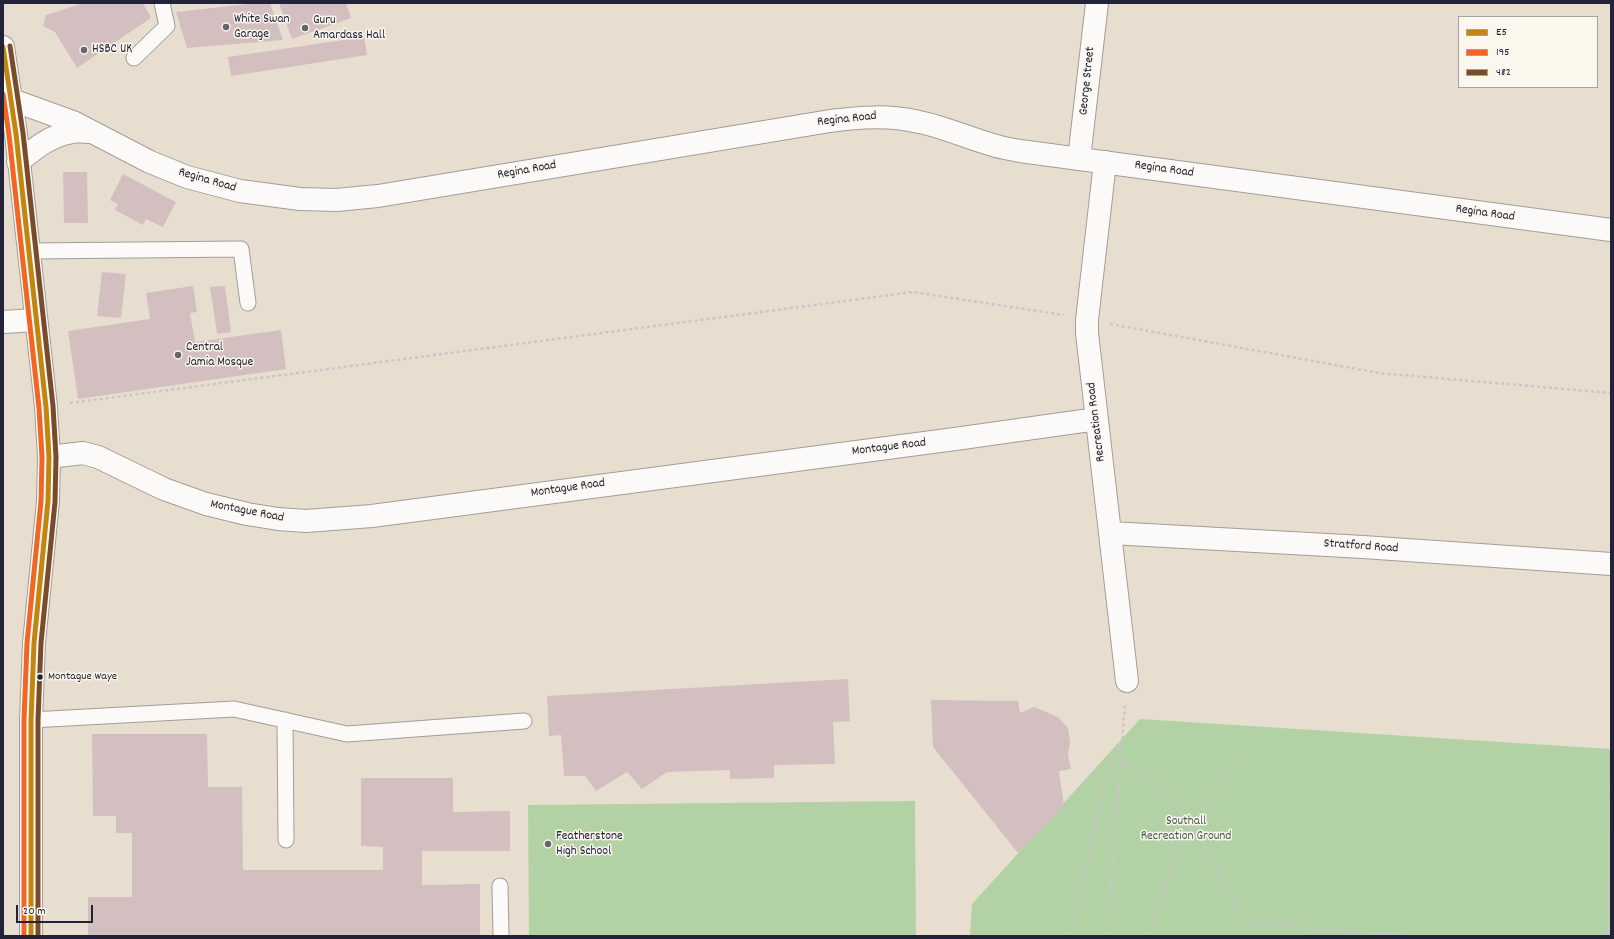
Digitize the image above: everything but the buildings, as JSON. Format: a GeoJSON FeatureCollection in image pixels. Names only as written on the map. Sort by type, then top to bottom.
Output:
{"type":"FeatureCollection","features":[{"type":"Feature","properties":{"kind":"street","name":"George Street"},"geometry":{"type":"LineString","coordinates":[[1079,159],[1097,3]]}},
{"type":"Feature","properties":{"kind":"street"},"geometry":{"type":"LineString","coordinates":[[3,47],[12,100],[9,134],[18,162],[46,407],[49,457],[48,501],[34,643],[31,720],[31,936]]}},
{"type":"Feature","properties":{"kind":"street","name":"Regina Road"},"geometry":{"type":"LineString","coordinates":[[12,100],[73,122],[150,162],[187,177],[240,191],[300,199],[336,200],[378,196],[858,117],[886,117],[918,121],[994,146],[1079,159],[1611,230]]}},
{"type":"Feature","properties":{"kind":"street","name":"Regina Road"},"geometry":{"type":"LineString","coordinates":[[18,162],[37,147],[51,139],[72,131],[91,132]]}},
{"type":"Feature","properties":{"kind":"street","name":"Recreation Road"},"geometry":{"type":"LineString","coordinates":[[1105,162],[1086,333],[1127,681]]}},
{"type":"Feature","properties":{"kind":"street"},"geometry":{"type":"LineString","coordinates":[[3,322],[36,320]]}},
{"type":"Feature","properties":{"kind":"street","name":"Montague Road"},"geometry":{"type":"LineString","coordinates":[[49,457],[83,453],[98,457],[164,489],[206,504],[255,516],[306,521],[372,516],[1097,419]]}},
{"type":"Feature","properties":{"kind":"street","name":"Stratford Road"},"geometry":{"type":"LineString","coordinates":[[1110,533],[1363,547],[1611,564]]}},
{"type":"Feature","properties":{"kind":"lane"},"geometry":{"type":"LineString","coordinates":[[134,58],[167,26],[162,3]]}},
{"type":"Feature","properties":{"kind":"lane"},"geometry":{"type":"LineString","coordinates":[[28,251],[241,249],[248,303]]}},
{"type":"Feature","properties":{"kind":"lane"},"geometry":{"type":"LineString","coordinates":[[31,720],[234,709],[347,734],[524,721]]}},
{"type":"Feature","properties":{"kind":"lane"},"geometry":{"type":"LineString","coordinates":[[285,720],[286,840]]}},
{"type":"Feature","properties":{"kind":"lane"},"geometry":{"type":"LineString","coordinates":[[500,886],[501,936]]}},
{"type":"Feature","properties":{"kind":"path"},"geometry":{"type":"LineString","coordinates":[[46,407],[913,292],[1087,320],[1380,373],[1611,393]]}},
{"type":"Feature","properties":{"kind":"path"},"geometry":{"type":"LineString","coordinates":[[1108,936],[1127,681]]}},
{"type":"Feature","properties":{"kind":"path"},"geometry":{"type":"LineString","coordinates":[[1069,936],[1079,901],[1101,795],[1123,738]]}},
{"type":"Feature","properties":{"kind":"path"},"geometry":{"type":"LineString","coordinates":[[1121,762],[1147,774],[1193,825],[1235,903],[1254,924],[1416,936]]}},
{"type":"Feature","properties":{"kind":"path"},"geometry":{"type":"LineString","coordinates":[[1147,936],[1182,841],[1236,762]]}},
{"type":"Feature","properties":{"kind":"path"},"geometry":{"type":"LineString","coordinates":[[1608,936],[1611,764]]}},
{"type":"Feature","properties":{"kind":"green space","name":"Southall Recreation Ground"},"geometry":{"type":"Polygon","coordinates":[[[1140,719],[1611,749],[1611,936],[970,936],[972,904],[1140,719]]]}},
{"type":"Feature","properties":{"kind":"green space"},"geometry":{"type":"Polygon","coordinates":[[[915,801],[916,936],[529,936],[528,805],[915,801]]]}},
{"type":"Feature","properties":{"kind":"transit line","name":"482"},"geometry":{"type":"LineString","coordinates":[[10,46],[23,133],[53,406],[56,457],[55,502],[41,643],[38,720],[38,936]]}},
{"type":"Feature","properties":{"kind":"transit line","name":"E5"},"geometry":{"type":"LineString","coordinates":[[3,47],[16,134],[46,407],[49,457],[48,501],[34,643],[31,720],[31,936]]}},
{"type":"Feature","properties":{"kind":"transit line","name":"195"},"geometry":{"type":"LineString","coordinates":[[3,94],[9,135],[39,408],[42,457],[41,501],[27,643],[24,720],[24,936]]}},
{"type":"Feature","properties":{"kind":"place","name":"White Swan Garage"},"geometry":{"type":"Point","coordinates":[226,27]}},
{"type":"Feature","properties":{"kind":"place","name":"Guru Amardass Hall"},"geometry":{"type":"Point","coordinates":[305,28]}},
{"type":"Feature","properties":{"kind":"place","name":"HSBC UK"},"geometry":{"type":"Point","coordinates":[84,50]}},
{"type":"Feature","properties":{"kind":"place","name":"Central Jamia Mosque"},"geometry":{"type":"Point","coordinates":[178,355]}},
{"type":"Feature","properties":{"kind":"place","name":"Montague Waye"},"geometry":{"type":"Point","coordinates":[40,677]}},
{"type":"Feature","properties":{"kind":"place","name":"Featherstone High School"},"geometry":{"type":"Point","coordinates":[548,844]}}]}
